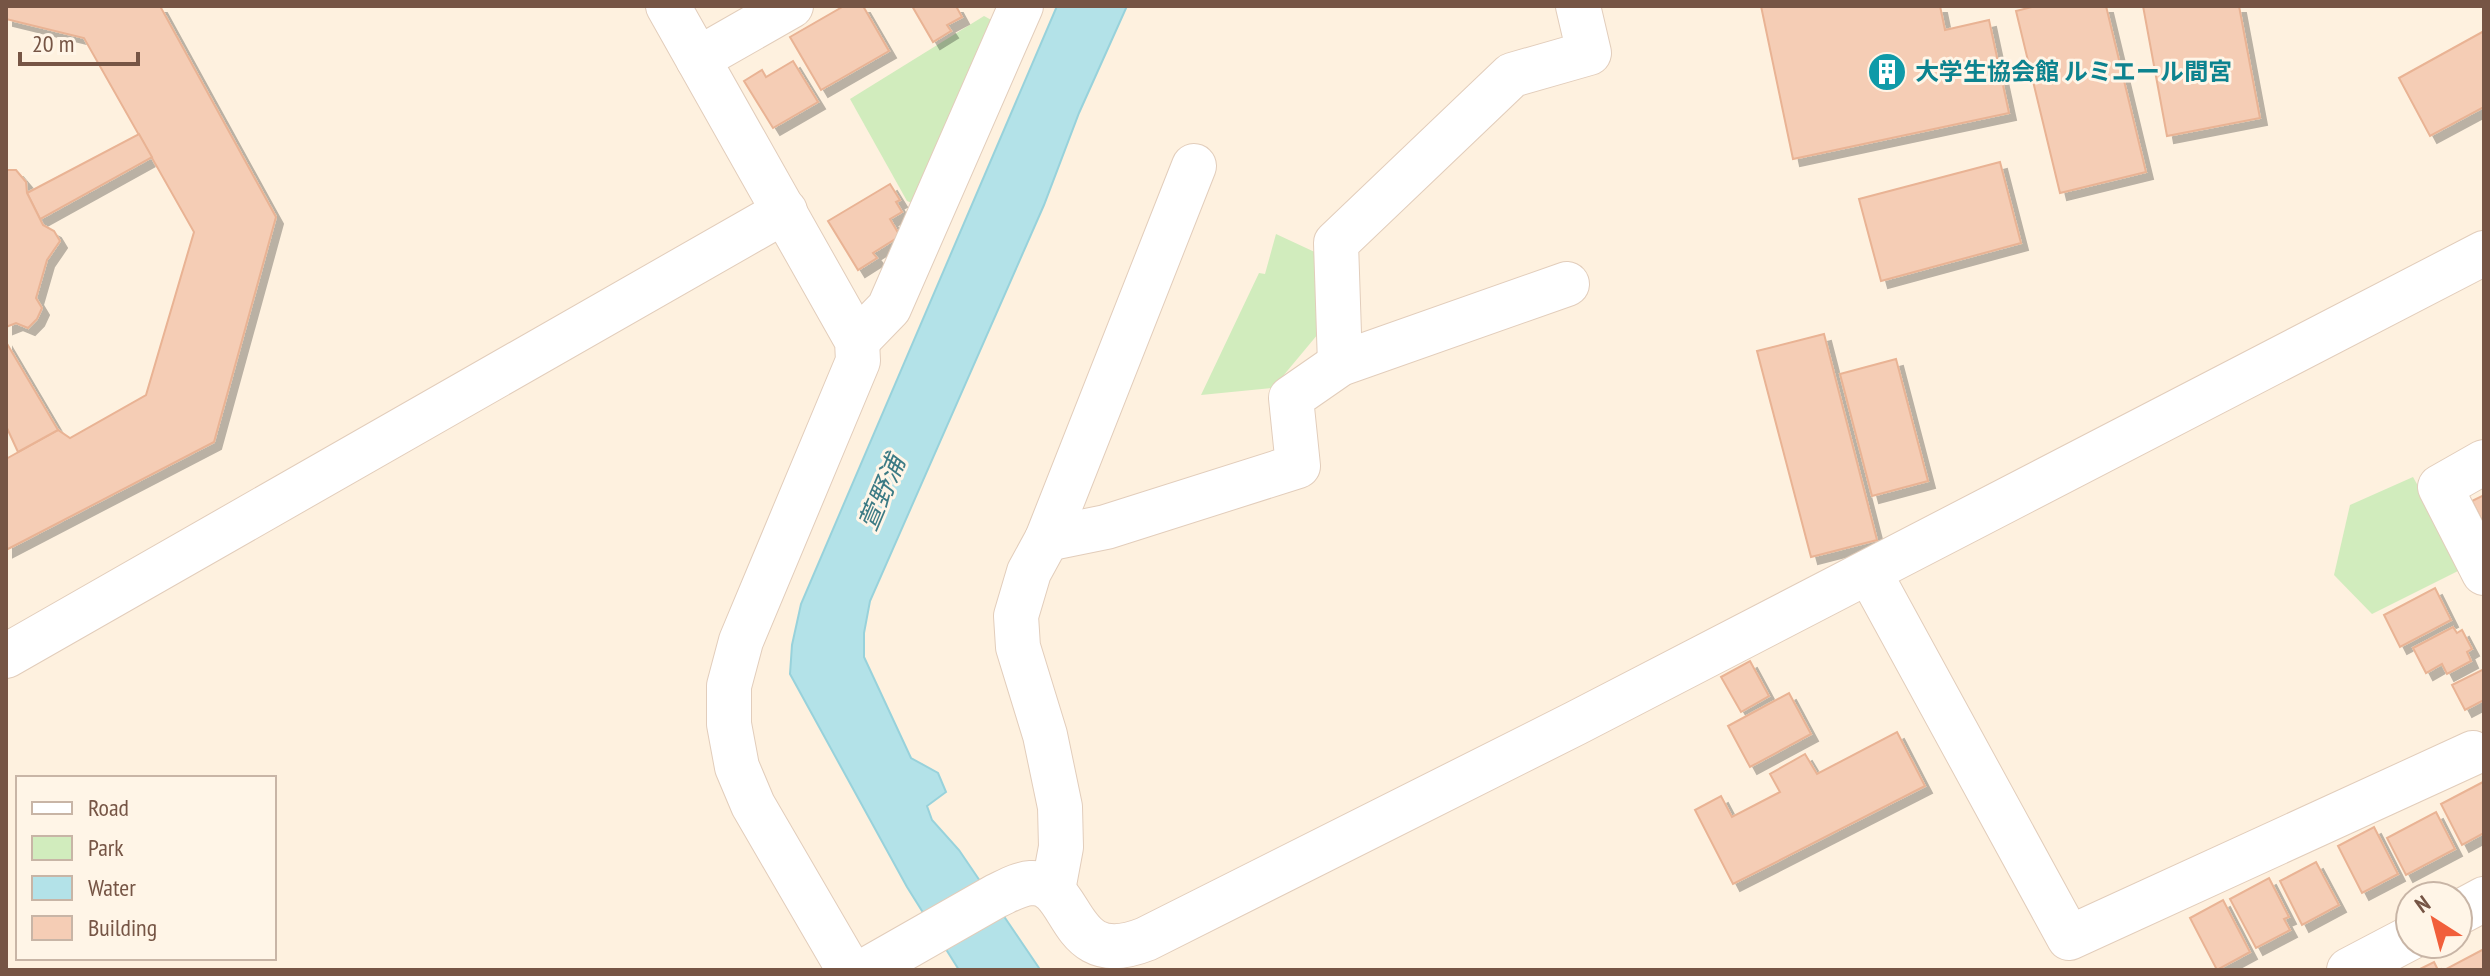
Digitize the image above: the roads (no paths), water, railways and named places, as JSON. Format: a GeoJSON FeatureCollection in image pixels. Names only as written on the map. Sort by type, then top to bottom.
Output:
{"type":"FeatureCollection","features":[{"type":"Feature","properties":{"kind":"street"},"geometry":{"type":"LineString","coordinates":[[668,6],[857,341],[858,361],[741,641],[729,686],[729,724],[737,767],[753,805],[849,970]]}},
{"type":"Feature","properties":{"kind":"street"},"geometry":{"type":"LineString","coordinates":[[698,59],[791,6]]}},
{"type":"Feature","properties":{"kind":"street"},"geometry":{"type":"LineString","coordinates":[[857,341],[889,308],[1021,6]]}},
{"type":"Feature","properties":{"kind":"street"},"geometry":{"type":"LineString","coordinates":[[1340,364],[1336,243],[1512,75],[1589,53],[1578,6]]}},
{"type":"Feature","properties":{"kind":"street"},"geometry":{"type":"LineString","coordinates":[[1053,890],[1061,847],[1060,807],[1045,735],[1018,647],[1016,616],[1029,572],[1047,539],[1194,166]]}},
{"type":"Feature","properties":{"kind":"street"},"geometry":{"type":"LineString","coordinates":[[6,656],[785,211]]}},
{"type":"Feature","properties":{"kind":"street"},"geometry":{"type":"LineString","coordinates":[[866,970],[996,896],[1017,886],[1034,883],[1053,890],[1098,952],[1563,730],[2481,261]]}},
{"type":"Feature","properties":{"kind":"street"},"geometry":{"type":"LineString","coordinates":[[1047,539],[1106,527],[1298,466],[1291,398],[1340,364],[1567,284]]}},
{"type":"Feature","properties":{"kind":"street"},"geometry":{"type":"LineString","coordinates":[[2484,462],[2440,487],[2484,573]]}},
{"type":"Feature","properties":{"kind":"street"},"geometry":{"type":"LineString","coordinates":[[1869,572],[2069,938],[2473,753]]}},
{"type":"Feature","properties":{"kind":"street"},"geometry":{"type":"LineString","coordinates":[[2349,970],[2394,946]]}},
{"type":"Feature","properties":{"kind":"water","name":"萱野浦"},"geometry":{"type":"Polygon","coordinates":[[[1057,6],[1127,6],[1079,113],[1044,205],[870,601],[864,633],[864,657],[911,758],[938,773],[946,792],[927,806],[932,820],[959,850],[1039,968],[959,970],[907,887],[790,674],[792,645],[801,604],[1057,6]]]}},
{"type":"Feature","properties":{"kind":"place","name":"大学生協会館 ルミエール間宮"},"geometry":{"type":"Point","coordinates":[1887,72]}}]}
